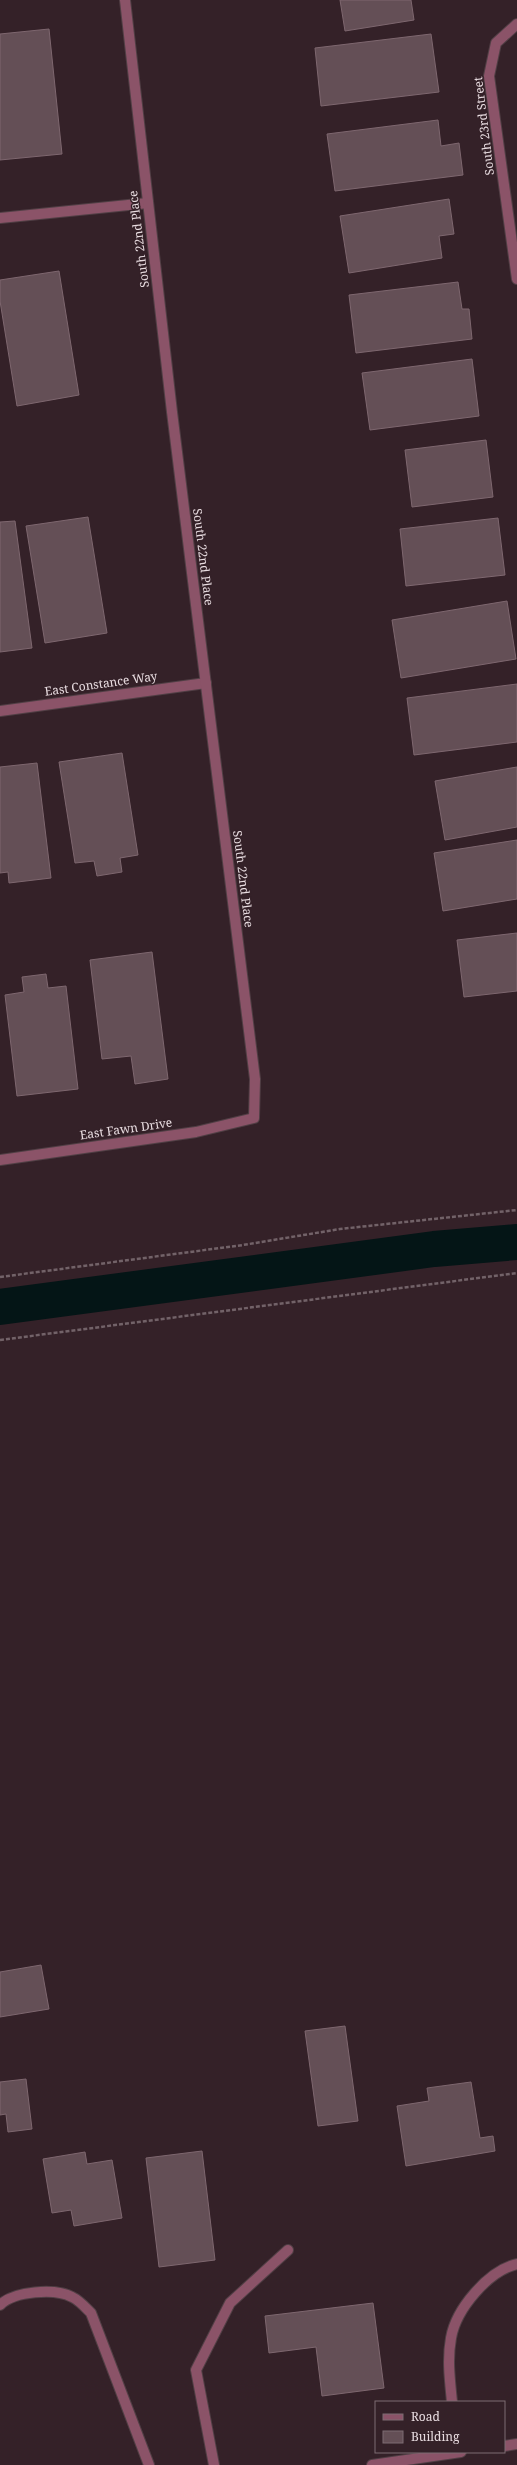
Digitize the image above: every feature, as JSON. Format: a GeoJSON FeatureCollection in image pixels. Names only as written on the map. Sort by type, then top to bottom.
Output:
{"type":"FeatureCollection","features":[{"type":"Feature","properties":{"kind":"street","name":"South 22nd Place"},"geometry":{"type":"LineString","coordinates":[[125,0],[148,203],[255,1079],[254,1118]]}},
{"type":"Feature","properties":{"kind":"street","name":"South 23rd Street"},"geometry":{"type":"LineString","coordinates":[[517,24],[496,42],[489,76],[517,279]]}},
{"type":"Feature","properties":{"kind":"street"},"geometry":{"type":"LineString","coordinates":[[0,218],[148,203]]}},
{"type":"Feature","properties":{"kind":"street","name":"East Constance Way"},"geometry":{"type":"LineString","coordinates":[[0,711],[206,683]]}},
{"type":"Feature","properties":{"kind":"street","name":"East Fawn Drive"},"geometry":{"type":"LineString","coordinates":[[0,1160],[196,1132],[254,1118]]}},
{"type":"Feature","properties":{"kind":"street"},"geometry":{"type":"LineString","coordinates":[[214,2465],[196,2370],[230,2303],[288,2250]]}},
{"type":"Feature","properties":{"kind":"street"},"geometry":{"type":"LineString","coordinates":[[452,2401],[448,2367],[451,2337],[464,2308],[485,2281],[517,2264]]}},
{"type":"Feature","properties":{"kind":"street"},"geometry":{"type":"LineString","coordinates":[[0,2305],[24,2294],[50,2292],[72,2297],[91,2313],[149,2465]]}},
{"type":"Feature","properties":{"kind":"street"},"geometry":{"type":"LineString","coordinates":[[505,2446],[517,2444]]}},
{"type":"Feature","properties":{"kind":"street"},"geometry":{"type":"LineString","coordinates":[[372,2465],[451,2453]]}},
{"type":"Feature","properties":{"kind":"path"},"geometry":{"type":"LineString","coordinates":[[0,1277],[243,1245],[340,1229],[517,1210]]}},
{"type":"Feature","properties":{"kind":"path"},"geometry":{"type":"LineString","coordinates":[[0,1340],[517,1273]]}},
{"type":"Feature","properties":{"kind":"building"},"geometry":{"type":"Polygon","coordinates":[[[340,0],[411,0],[414,20],[345,31],[340,0]]]}},
{"type":"Feature","properties":{"kind":"building"},"geometry":{"type":"Polygon","coordinates":[[[49,29],[62,154],[0,160],[0,34],[49,29]]]}},
{"type":"Feature","properties":{"kind":"building"},"geometry":{"type":"Polygon","coordinates":[[[431,34],[439,92],[321,106],[315,48],[431,34]]]}},
{"type":"Feature","properties":{"kind":"building"},"geometry":{"type":"Polygon","coordinates":[[[438,120],[441,146],[459,143],[463,175],[335,191],[327,134],[438,120]]]}},
{"type":"Feature","properties":{"kind":"building"},"geometry":{"type":"Polygon","coordinates":[[[449,199],[454,234],[439,236],[442,258],[349,273],[340,216],[449,199]]]}},
{"type":"Feature","properties":{"kind":"building"},"geometry":{"type":"Polygon","coordinates":[[[59,271],[79,395],[17,406],[0,301],[0,280],[59,271]]]}},
{"type":"Feature","properties":{"kind":"building"},"geometry":{"type":"Polygon","coordinates":[[[458,282],[462,309],[469,309],[472,339],[356,353],[349,295],[458,282]]]}},
{"type":"Feature","properties":{"kind":"building"},"geometry":{"type":"Polygon","coordinates":[[[472,359],[479,416],[370,430],[362,373],[472,359]]]}},
{"type":"Feature","properties":{"kind":"building"},"geometry":{"type":"Polygon","coordinates":[[[486,440],[493,497],[412,507],[405,450],[486,440]]]}},
{"type":"Feature","properties":{"kind":"building"},"geometry":{"type":"Polygon","coordinates":[[[88,517],[107,633],[45,643],[26,526],[88,517]]]}},
{"type":"Feature","properties":{"kind":"building"},"geometry":{"type":"Polygon","coordinates":[[[498,518],[505,575],[406,586],[400,529],[498,518]]]}},
{"type":"Feature","properties":{"kind":"building"},"geometry":{"type":"Polygon","coordinates":[[[15,521],[32,648],[0,652],[0,522],[15,521]]]}},
{"type":"Feature","properties":{"kind":"building"},"geometry":{"type":"Polygon","coordinates":[[[507,601],[516,659],[401,678],[392,620],[507,601]]]}},
{"type":"Feature","properties":{"kind":"building"},"geometry":{"type":"Polygon","coordinates":[[[517,684],[517,742],[414,755],[407,698],[517,684]]]}},
{"type":"Feature","properties":{"kind":"building"},"geometry":{"type":"Polygon","coordinates":[[[122,753],[138,855],[120,858],[122,872],[97,876],[94,861],[75,863],[59,762],[122,753]]]}},
{"type":"Feature","properties":{"kind":"building"},"geometry":{"type":"Polygon","coordinates":[[[37,763],[51,878],[9,883],[8,872],[0,873],[0,767],[37,763]]]}},
{"type":"Feature","properties":{"kind":"building"},"geometry":{"type":"Polygon","coordinates":[[[517,767],[517,827],[445,840],[435,781],[517,767]]]}},
{"type":"Feature","properties":{"kind":"building"},"geometry":{"type":"Polygon","coordinates":[[[517,840],[517,899],[443,911],[434,853],[517,840]]]}},
{"type":"Feature","properties":{"kind":"building"},"geometry":{"type":"Polygon","coordinates":[[[517,933],[517,991],[464,997],[457,940],[517,933]]]}},
{"type":"Feature","properties":{"kind":"building"},"geometry":{"type":"Polygon","coordinates":[[[152,952],[168,1079],[135,1084],[131,1056],[102,1059],[90,960],[152,952]]]}},
{"type":"Feature","properties":{"kind":"building"},"geometry":{"type":"Polygon","coordinates":[[[46,974],[48,988],[66,986],[78,1089],[17,1096],[5,995],[24,992],[22,977],[46,974]]]}},
{"type":"Feature","properties":{"kind":"building"},"geometry":{"type":"Polygon","coordinates":[[[41,1965],[49,2009],[0,2017],[0,1972],[41,1965]]]}},
{"type":"Feature","properties":{"kind":"building"},"geometry":{"type":"Polygon","coordinates":[[[345,2026],[358,2121],[318,2126],[305,2031],[345,2026]]]}},
{"type":"Feature","properties":{"kind":"building"},"geometry":{"type":"Polygon","coordinates":[[[26,2079],[32,2129],[8,2132],[6,2114],[0,2115],[0,2082],[26,2079]]]}},
{"type":"Feature","properties":{"kind":"building"},"geometry":{"type":"Polygon","coordinates":[[[471,2082],[480,2138],[493,2136],[495,2151],[406,2166],[397,2106],[429,2101],[427,2088],[471,2082]]]}},
{"type":"Feature","properties":{"kind":"building"},"geometry":{"type":"Polygon","coordinates":[[[202,2151],[215,2260],[159,2267],[146,2158],[202,2151]]]}},
{"type":"Feature","properties":{"kind":"building"},"geometry":{"type":"Polygon","coordinates":[[[85,2152],[87,2164],[112,2160],[122,2218],[74,2226],[71,2210],[52,2213],[43,2159],[85,2152]]]}},
{"type":"Feature","properties":{"kind":"building"},"geometry":{"type":"Polygon","coordinates":[[[373,2303],[384,2388],[322,2396],[316,2347],[269,2353],[265,2316],[373,2303]]]}},
{"type":"Feature","properties":{"kind":"waterway"},"geometry":{"type":"LineString","coordinates":[[0,1307],[434,1249],[517,1242]]}}]}
